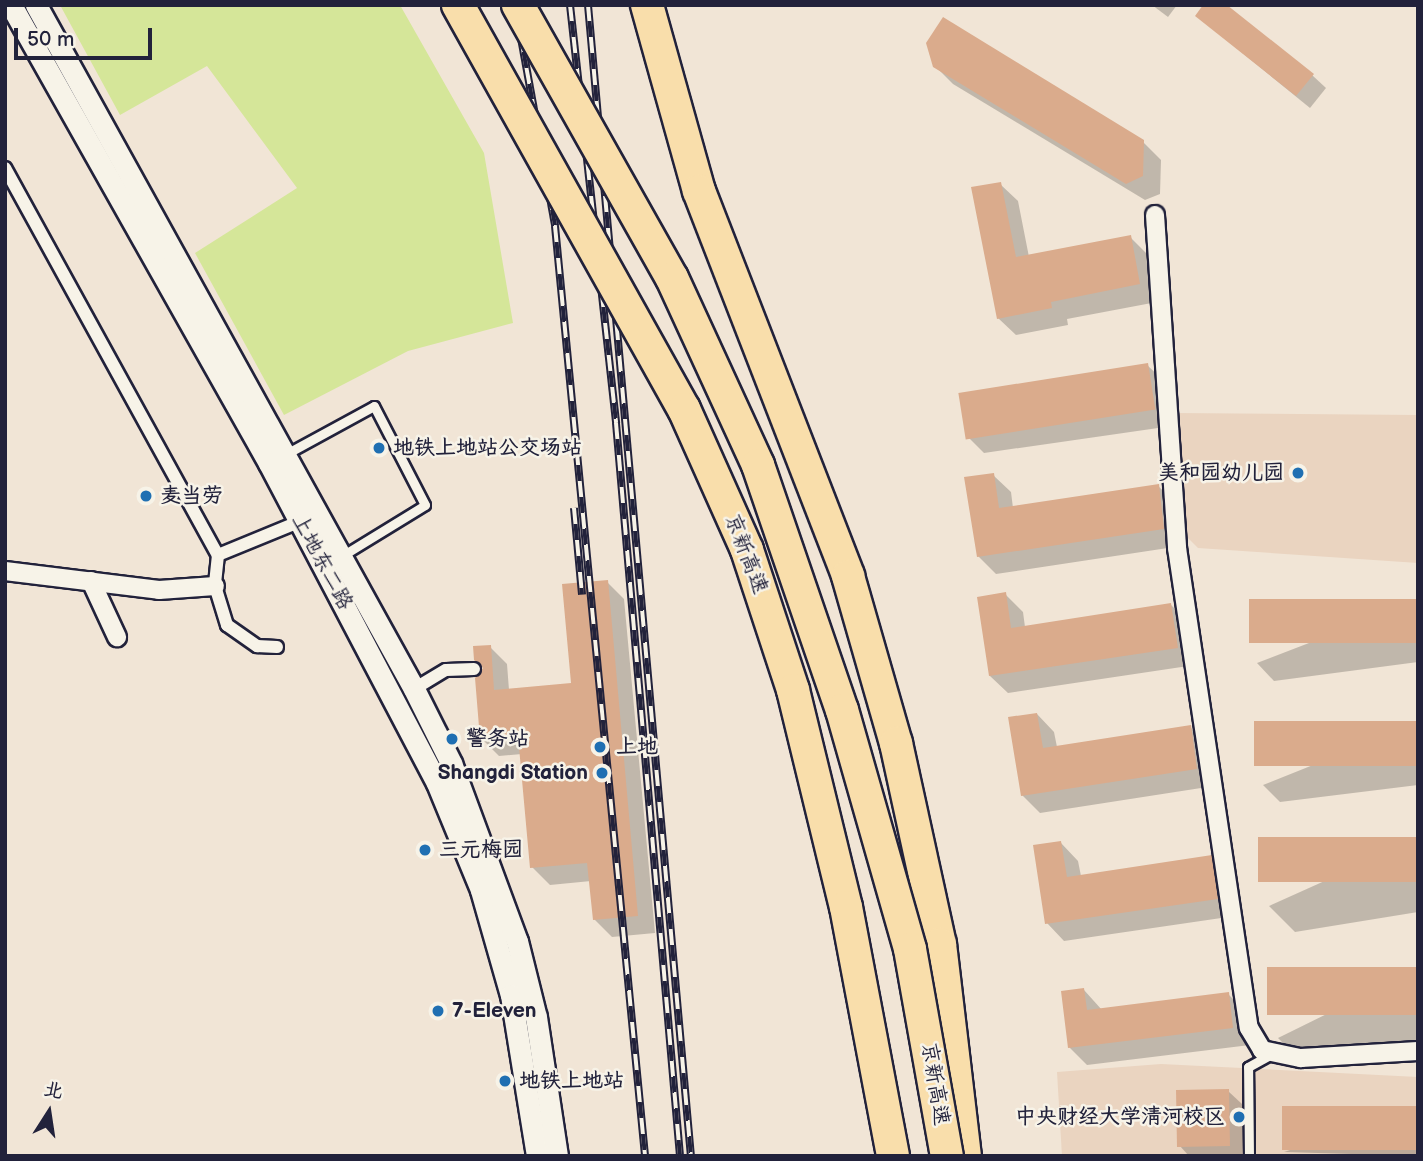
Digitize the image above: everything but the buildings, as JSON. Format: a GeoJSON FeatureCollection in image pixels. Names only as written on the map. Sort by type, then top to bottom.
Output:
{"type":"FeatureCollection","features":[{"type":"Feature","properties":{"kind":"highway","name":"京新高速"},"geometry":{"type":"LineString","coordinates":[[458,5],[684,409],[747,550],[793,690],[846,907],[893,1156]]}},
{"type":"Feature","properties":{"kind":"highway","name":"京新高速"},"geometry":{"type":"LineString","coordinates":[[518,5],[672,278],[758,465],[842,710],[906,937],[947,1156]]}},
{"type":"Feature","properties":{"kind":"highway"},"geometry":{"type":"LineString","coordinates":[[647,5],[699,191],[848,576],[897,743],[940,944],[965,1156]]}},
{"type":"Feature","properties":{"kind":"street","name":"上地东二路"},"geometry":{"type":"LineString","coordinates":[[10,5],[278,459],[301,521],[333,561],[414,689],[451,763],[517,941],[536,1017],[556,1156]]}},
{"type":"Feature","properties":{"kind":"street","name":"上地东二路"},"geometry":{"type":"LineString","coordinates":[[36,5],[333,561],[463,839],[511,995],[537,1156]]}},
{"type":"Feature","properties":{"kind":"street"},"geometry":{"type":"LineString","coordinates":[[5,168],[218,555],[215,586],[227,625],[257,646],[277,648]]}},
{"type":"Feature","properties":{"kind":"street"},"geometry":{"type":"LineString","coordinates":[[1155,215],[1177,548],[1250,1028],[1262,1050],[1301,1058],[1418,1051]]}},
{"type":"Feature","properties":{"kind":"street"},"geometry":{"type":"LineString","coordinates":[[218,555],[301,521]]}},
{"type":"Feature","properties":{"kind":"street"},"geometry":{"type":"LineString","coordinates":[[5,571],[159,590],[215,586]]}},
{"type":"Feature","properties":{"kind":"street"},"geometry":{"type":"LineString","coordinates":[[91,581],[117,637]]}},
{"type":"Feature","properties":{"kind":"street"},"geometry":{"type":"LineString","coordinates":[[414,689],[446,670],[474,669]]}},
{"type":"Feature","properties":{"kind":"lane"},"geometry":{"type":"LineString","coordinates":[[278,459],[374,406],[425,505],[333,561]]}},
{"type":"Feature","properties":{"kind":"lane"},"geometry":{"type":"LineString","coordinates":[[1249,1156],[1248,1067],[1275,1052]]}},
{"type":"Feature","properties":{"kind":"shaded area","name":"美和园幼儿园"},"geometry":{"type":"Polygon","coordinates":[[[1174,413],[1418,415],[1418,563],[1198,548],[1182,532],[1174,413]]]}},
{"type":"Feature","properties":{"kind":"shaded area","name":"中央财经大学清河校区"},"geometry":{"type":"Polygon","coordinates":[[[1161,1064],[1418,1077],[1418,1156],[1062,1156],[1057,1072],[1161,1064]]]}},
{"type":"Feature","properties":{"kind":"green space"},"geometry":{"type":"Polygon","coordinates":[[[60,5],[400,5],[484,153],[513,323],[408,351],[284,415],[195,253],[297,188],[207,66],[120,115],[60,5]]]}},
{"type":"Feature","properties":{"kind":"railway"},"geometry":{"type":"LineString","coordinates":[[515,5],[555,226],[645,1156]]}},
{"type":"Feature","properties":{"kind":"railway"},"geometry":{"type":"LineString","coordinates":[[570,5],[616,423],[680,1156]]}},
{"type":"Feature","properties":{"kind":"railway"},"geometry":{"type":"LineString","coordinates":[[588,5],[691,1156]]}},
{"type":"Feature","properties":{"kind":"railway"},"geometry":{"type":"LineString","coordinates":[[574,508],[582,595]]}},
{"type":"Feature","properties":{"kind":"place","name":"地铁上地站公交场站"},"geometry":{"type":"Point","coordinates":[379,448]}},
{"type":"Feature","properties":{"kind":"place","name":"美和园幼儿园"},"geometry":{"type":"Point","coordinates":[1298,473]}},
{"type":"Feature","properties":{"kind":"place","name":"麦当劳"},"geometry":{"type":"Point","coordinates":[146,496]}},
{"type":"Feature","properties":{"kind":"place","name":"警务站"},"geometry":{"type":"Point","coordinates":[452,739]}},
{"type":"Feature","properties":{"kind":"place","name":"上地"},"geometry":{"type":"Point","coordinates":[600,747]}},
{"type":"Feature","properties":{"kind":"place","name":"Shangdi Station"},"geometry":{"type":"Point","coordinates":[602,773]}},
{"type":"Feature","properties":{"kind":"place","name":"三元梅园"},"geometry":{"type":"Point","coordinates":[425,850]}},
{"type":"Feature","properties":{"kind":"place","name":"7-Eleven"},"geometry":{"type":"Point","coordinates":[438,1011]}},
{"type":"Feature","properties":{"kind":"place","name":"地铁上地站"},"geometry":{"type":"Point","coordinates":[505,1081]}},
{"type":"Feature","properties":{"kind":"place","name":"中央财经大学清河校区"},"geometry":{"type":"Point","coordinates":[1239,1117]}}]}
